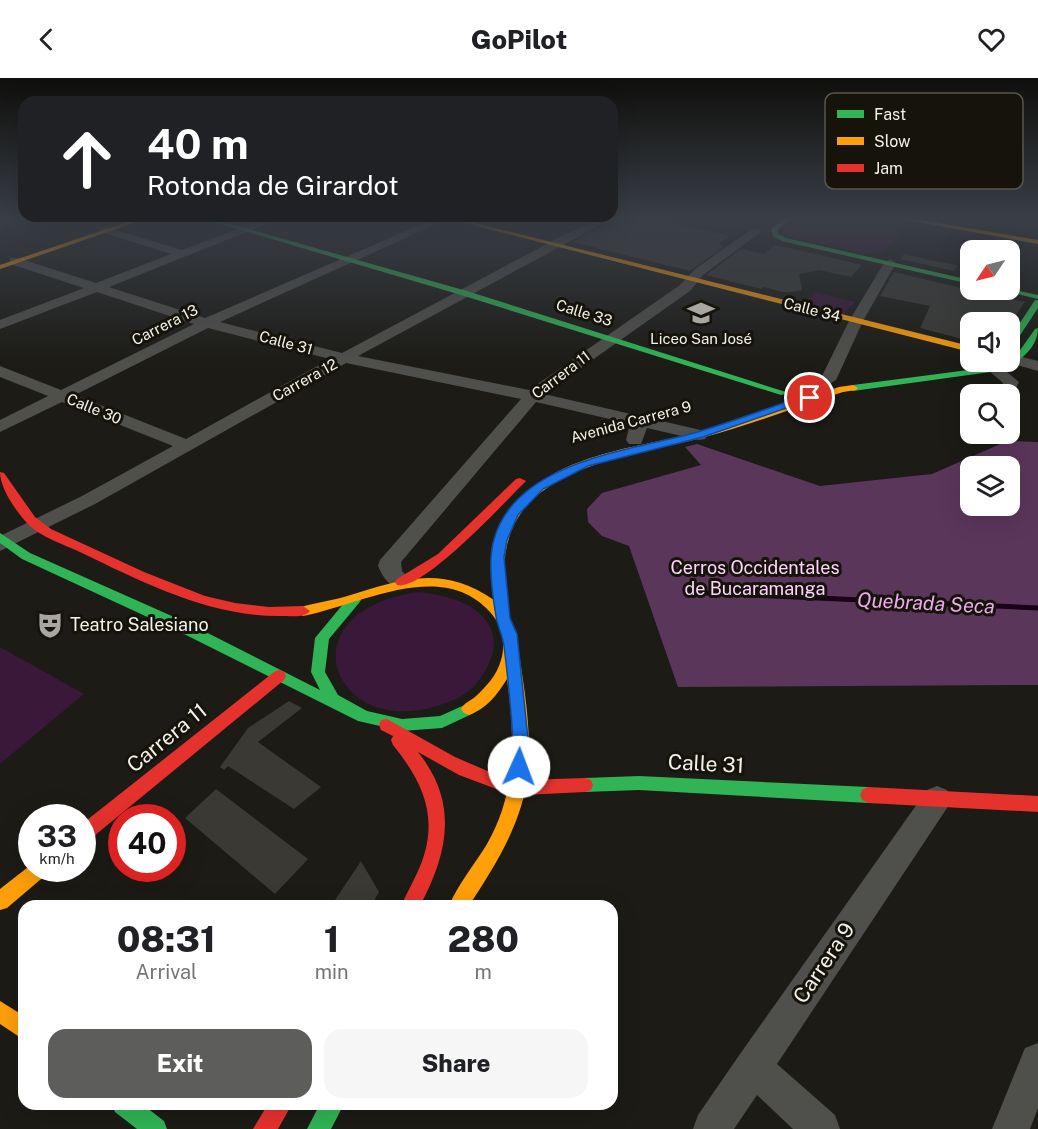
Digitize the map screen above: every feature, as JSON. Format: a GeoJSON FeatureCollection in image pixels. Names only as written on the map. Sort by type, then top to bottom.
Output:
{"type":"FeatureCollection","features":[{"type":"Feature","properties":{"kind":"main road","name":"Calle 33"},"geometry":{"type":"LineString","coordinates":[[370,266],[784,393]]}},
{"type":"Feature","properties":{"kind":"main road","name":"Calle 34"},"geometry":{"type":"LineString","coordinates":[[638,266],[960,347]]}},
{"type":"Feature","properties":{"kind":"main road"},"geometry":{"type":"LineString","coordinates":[[922,266],[960,279]]}},
{"type":"Feature","properties":{"kind":"main road"},"geometry":{"type":"LineString","coordinates":[[1020,295],[1038,300],[1020,328]]}},
{"type":"Feature","properties":{"kind":"main road","name":"Avenida Carrera 9"},"geometry":{"type":"LineString","coordinates":[[1020,351],[1038,331]]}},
{"type":"Feature","properties":{"kind":"main road"},"geometry":{"type":"LineString","coordinates":[[823,381],[869,372],[960,364]]}},
{"type":"Feature","properties":{"kind":"main road","name":"Avenida Carrera 9"},"geometry":{"type":"LineString","coordinates":[[503,618],[497,557],[500,540],[513,514],[530,495],[551,479],[585,463],[699,435],[842,388],[979,372]]}},
{"type":"Feature","properties":{"kind":"main road"},"geometry":{"type":"LineString","coordinates":[[763,400],[801,387]]}},
{"type":"Feature","properties":{"kind":"main road","name":"Avenida Carrera 9"},"geometry":{"type":"LineString","coordinates":[[573,454],[680,429],[742,407]]}},
{"type":"Feature","properties":{"kind":"main road"},"geometry":{"type":"LineString","coordinates":[[0,470],[3,479],[37,526],[46,532],[179,591],[221,606],[250,611],[295,612],[354,600],[377,589],[402,582],[440,582],[465,588],[487,601],[503,618],[510,634],[521,748],[517,787],[503,830],[462,900]]}},
{"type":"Feature","properties":{"kind":"main road"},"geometry":{"type":"LineString","coordinates":[[402,582],[442,557],[501,497],[533,471]]}},
{"type":"Feature","properties":{"kind":"main road"},"geometry":{"type":"LineString","coordinates":[[1,541],[26,556],[187,629],[364,719],[387,725],[417,726],[442,721],[464,712],[483,699],[498,684],[507,668],[511,652]]}},
{"type":"Feature","properties":{"kind":"main road"},"geometry":{"type":"LineString","coordinates":[[344,709],[330,696],[321,681],[317,659],[322,637],[335,617],[354,600]]}},
{"type":"Feature","properties":{"kind":"main road","name":"Carrera 11"},"geometry":{"type":"LineString","coordinates":[[96,824],[279,676]]}},
{"type":"Feature","properties":{"kind":"main road"},"geometry":{"type":"LineString","coordinates":[[387,725],[422,767],[433,790],[438,813],[438,840],[429,871],[413,900]]}},
{"type":"Feature","properties":{"kind":"main road","name":"Calle 31"},"geometry":{"type":"LineString","coordinates":[[387,725],[456,765],[491,780],[517,787],[639,783],[1038,804]]}},
{"type":"Feature","properties":{"kind":"main road"},"geometry":{"type":"LineString","coordinates":[[0,901],[24,882]]}},
{"type":"Feature","properties":{"kind":"main road"},"geometry":{"type":"LineString","coordinates":[[0,1011],[18,1024]]}},
{"type":"Feature","properties":{"kind":"main road"},"geometry":{"type":"LineString","coordinates":[[131,1110],[156,1129]]}},
{"type":"Feature","properties":{"kind":"main road"},"geometry":{"type":"LineString","coordinates":[[264,1129],[277,1110]]}},
{"type":"Feature","properties":{"kind":"main road"},"geometry":{"type":"LineString","coordinates":[[318,1129],[329,1110]]}},
{"type":"Feature","properties":{"kind":"street","name":"Calle 31"},"geometry":{"type":"LineString","coordinates":[[25,266],[206,322],[344,358],[532,396],[699,435]]}},
{"type":"Feature","properties":{"kind":"street"},"geometry":{"type":"LineString","coordinates":[[0,325],[151,266]]}},
{"type":"Feature","properties":{"kind":"street","name":"Carrera 13"},"geometry":{"type":"LineString","coordinates":[[0,427],[206,322],[335,266]]}},
{"type":"Feature","properties":{"kind":"street","name":"Carrera 12"},"geometry":{"type":"LineString","coordinates":[[1,541],[91,500],[513,266]]}},
{"type":"Feature","properties":{"kind":"street","name":"Carrera 11"},"geometry":{"type":"LineString","coordinates":[[402,582],[393,575],[389,566],[391,560],[532,396],[685,288],[707,266]]}},
{"type":"Feature","properties":{"kind":"street"},"geometry":{"type":"LineString","coordinates":[[823,381],[886,266]]}},
{"type":"Feature","properties":{"kind":"street"},"geometry":{"type":"LineString","coordinates":[[1020,362],[1038,366]]}},
{"type":"Feature","properties":{"kind":"street","name":"Calle 30"},"geometry":{"type":"LineString","coordinates":[[0,371],[187,446]]}},
{"type":"Feature","properties":{"kind":"street"},"geometry":{"type":"LineString","coordinates":[[998,372],[1011,382],[1010,384]]}},
{"type":"Feature","properties":{"kind":"street"},"geometry":{"type":"LineString","coordinates":[[634,419],[638,428],[635,440]]}},
{"type":"Feature","properties":{"kind":"street","name":"Carrera 9"},"geometry":{"type":"LineString","coordinates":[[712,1129],[937,799]]}},
{"type":"Feature","properties":{"kind":"street"},"geometry":{"type":"LineString","coordinates":[[1011,1129],[1038,1060]]}},
{"type":"Feature","properties":{"kind":"street"},"geometry":{"type":"LineString","coordinates":[[753,1067],[821,1129]]}},
{"type":"Feature","properties":{"kind":"shaded area"},"geometry":{"type":"Polygon","coordinates":[[[815,292],[855,302],[845,314],[803,304],[815,292]]]}},
{"type":"Feature","properties":{"kind":"shaded area"},"geometry":{"type":"Polygon","coordinates":[[[418,592],[457,600],[485,618],[492,631],[494,647],[489,664],[468,692],[437,706],[401,711],[371,705],[349,690],[338,669],[337,646],[349,623],[376,604],[418,592]]]}},
{"type":"Feature","properties":{"kind":"shaded area"},"geometry":{"type":"Polygon","coordinates":[[[0,647],[84,694],[0,764],[0,647]]]}},
{"type":"Feature","properties":{"kind":"green space","name":"Cerros Occidentales de Bucaramanga"},"geometry":{"type":"Polygon","coordinates":[[[1038,442],[1038,685],[678,687],[629,546],[602,536],[588,522],[587,509],[602,493],[701,465],[685,447],[697,444],[820,486],[932,474],[960,462],[960,516],[1020,516],[1020,456],[973,456],[1000,444],[1038,442]]]}},
{"type":"Feature","properties":{"kind":"building"},"geometry":{"type":"Polygon","coordinates":[[[670,266],[697,266],[690,271],[670,266]]]}},
{"type":"Feature","properties":{"kind":"building"},"geometry":{"type":"Polygon","coordinates":[[[718,266],[861,266],[851,277],[819,270],[799,274],[802,290],[792,292],[764,287],[761,289],[706,275],[718,266]]]}},
{"type":"Feature","properties":{"kind":"building"},"geometry":{"type":"Polygon","coordinates":[[[932,266],[957,266],[954,271],[932,266]]]}},
{"type":"Feature","properties":{"kind":"building"},"geometry":{"type":"Polygon","coordinates":[[[894,272],[960,288],[960,300],[1025,302],[1018,312],[960,312],[960,338],[920,328],[930,306],[880,296],[894,272]]]}},
{"type":"Feature","properties":{"kind":"building"},"geometry":{"type":"Polygon","coordinates":[[[289,701],[302,708],[258,742],[321,787],[294,809],[228,766],[224,770],[220,767],[248,728],[289,701]]]}},
{"type":"Feature","properties":{"kind":"building"},"geometry":{"type":"Polygon","coordinates":[[[216,789],[308,859],[275,894],[186,817],[216,789]]]}},
{"type":"Feature","properties":{"kind":"building"},"geometry":{"type":"Polygon","coordinates":[[[361,861],[379,892],[374,900],[335,900],[361,861]]]}},
{"type":"Feature","properties":{"kind":"waterway","name":"Quebrada Seca"},"geometry":{"type":"LineString","coordinates":[[707,593],[1038,608]]}},
{"type":"Feature","properties":{"kind":"traffic: fast"},"geometry":{"type":"LineString","coordinates":[[370,266],[784,393]]}},
{"type":"Feature","properties":{"kind":"traffic: fast"},"geometry":{"type":"LineString","coordinates":[[899,266],[960,280]]}},
{"type":"Feature","properties":{"kind":"traffic: fast"},"geometry":{"type":"LineString","coordinates":[[1020,293],[1038,297]]}},
{"type":"Feature","properties":{"kind":"traffic: fast"},"geometry":{"type":"LineString","coordinates":[[1020,329],[1038,302]]}},
{"type":"Feature","properties":{"kind":"traffic: fast"},"geometry":{"type":"LineString","coordinates":[[853,388],[1002,368],[1021,355],[1038,331]]}},
{"type":"Feature","properties":{"kind":"traffic: fast"},"geometry":{"type":"LineString","coordinates":[[0,537],[26,556],[187,629],[338,706]]}},
{"type":"Feature","properties":{"kind":"traffic: fast"},"geometry":{"type":"LineString","coordinates":[[354,600],[322,638],[318,672],[333,699],[363,717],[402,725],[442,722],[469,709]]}},
{"type":"Feature","properties":{"kind":"traffic: fast"},"geometry":{"type":"LineString","coordinates":[[585,785],[639,783],[868,795]]}},
{"type":"Feature","properties":{"kind":"traffic: fast"},"geometry":{"type":"LineString","coordinates":[[131,1110],[156,1129]]}},
{"type":"Feature","properties":{"kind":"traffic: fast"},"geometry":{"type":"LineString","coordinates":[[318,1129],[329,1110]]}},
{"type":"Feature","properties":{"kind":"traffic: slow"},"geometry":{"type":"LineString","coordinates":[[639,266],[960,346]]}},
{"type":"Feature","properties":{"kind":"traffic: slow"},"geometry":{"type":"LineString","coordinates":[[503,618],[498,570],[502,535],[507,524],[524,502],[544,484],[567,471],[592,462],[699,435],[842,389],[853,388]]}},
{"type":"Feature","properties":{"kind":"traffic: slow"},"geometry":{"type":"LineString","coordinates":[[303,611],[327,607],[419,581],[442,582],[465,588],[488,602],[498,612],[505,624],[510,644],[509,659],[502,676],[490,692],[469,709]]}},
{"type":"Feature","properties":{"kind":"traffic: slow"},"geometry":{"type":"LineString","coordinates":[[462,900],[501,835],[517,790],[521,750],[511,652]]}},
{"type":"Feature","properties":{"kind":"traffic: slow"},"geometry":{"type":"LineString","coordinates":[[0,901],[24,882]]}},
{"type":"Feature","properties":{"kind":"traffic: slow"},"geometry":{"type":"LineString","coordinates":[[0,1011],[18,1024]]}},
{"type":"Feature","properties":{"kind":"traffic: jam"},"geometry":{"type":"LineString","coordinates":[[0,475],[31,520],[47,532],[140,575],[203,600],[235,608],[269,612],[303,611]]}},
{"type":"Feature","properties":{"kind":"traffic: jam"},"geometry":{"type":"LineString","coordinates":[[402,582],[442,557],[520,481]]}},
{"type":"Feature","properties":{"kind":"traffic: jam"},"geometry":{"type":"LineString","coordinates":[[96,824],[279,676]]}},
{"type":"Feature","properties":{"kind":"traffic: jam"},"geometry":{"type":"LineString","coordinates":[[387,725],[449,762],[499,783],[524,788],[585,785]]}},
{"type":"Feature","properties":{"kind":"traffic: jam"},"geometry":{"type":"LineString","coordinates":[[399,740],[427,780],[438,820],[431,861],[413,900]]}},
{"type":"Feature","properties":{"kind":"traffic: jam"},"geometry":{"type":"LineString","coordinates":[[868,795],[1038,804]]}},
{"type":"Feature","properties":{"kind":"traffic: jam"},"geometry":{"type":"LineString","coordinates":[[264,1129],[277,1110]]}},
{"type":"Feature","properties":{"kind":"place","name":"Liceo San José"},"geometry":{"type":"Point","coordinates":[701,313]}},
{"type":"Feature","properties":{"kind":"place","name":"Teatro Salesiano"},"geometry":{"type":"Point","coordinates":[50,625]}},
{"type":"Feature","properties":{"kind":"route"},"geometry":{"type":"LineString","coordinates":[[519,767],[521,748],[518,699],[510,634],[503,618],[497,557],[500,540],[513,514],[539,487],[585,463],[699,435],[810,398]]}}]}
